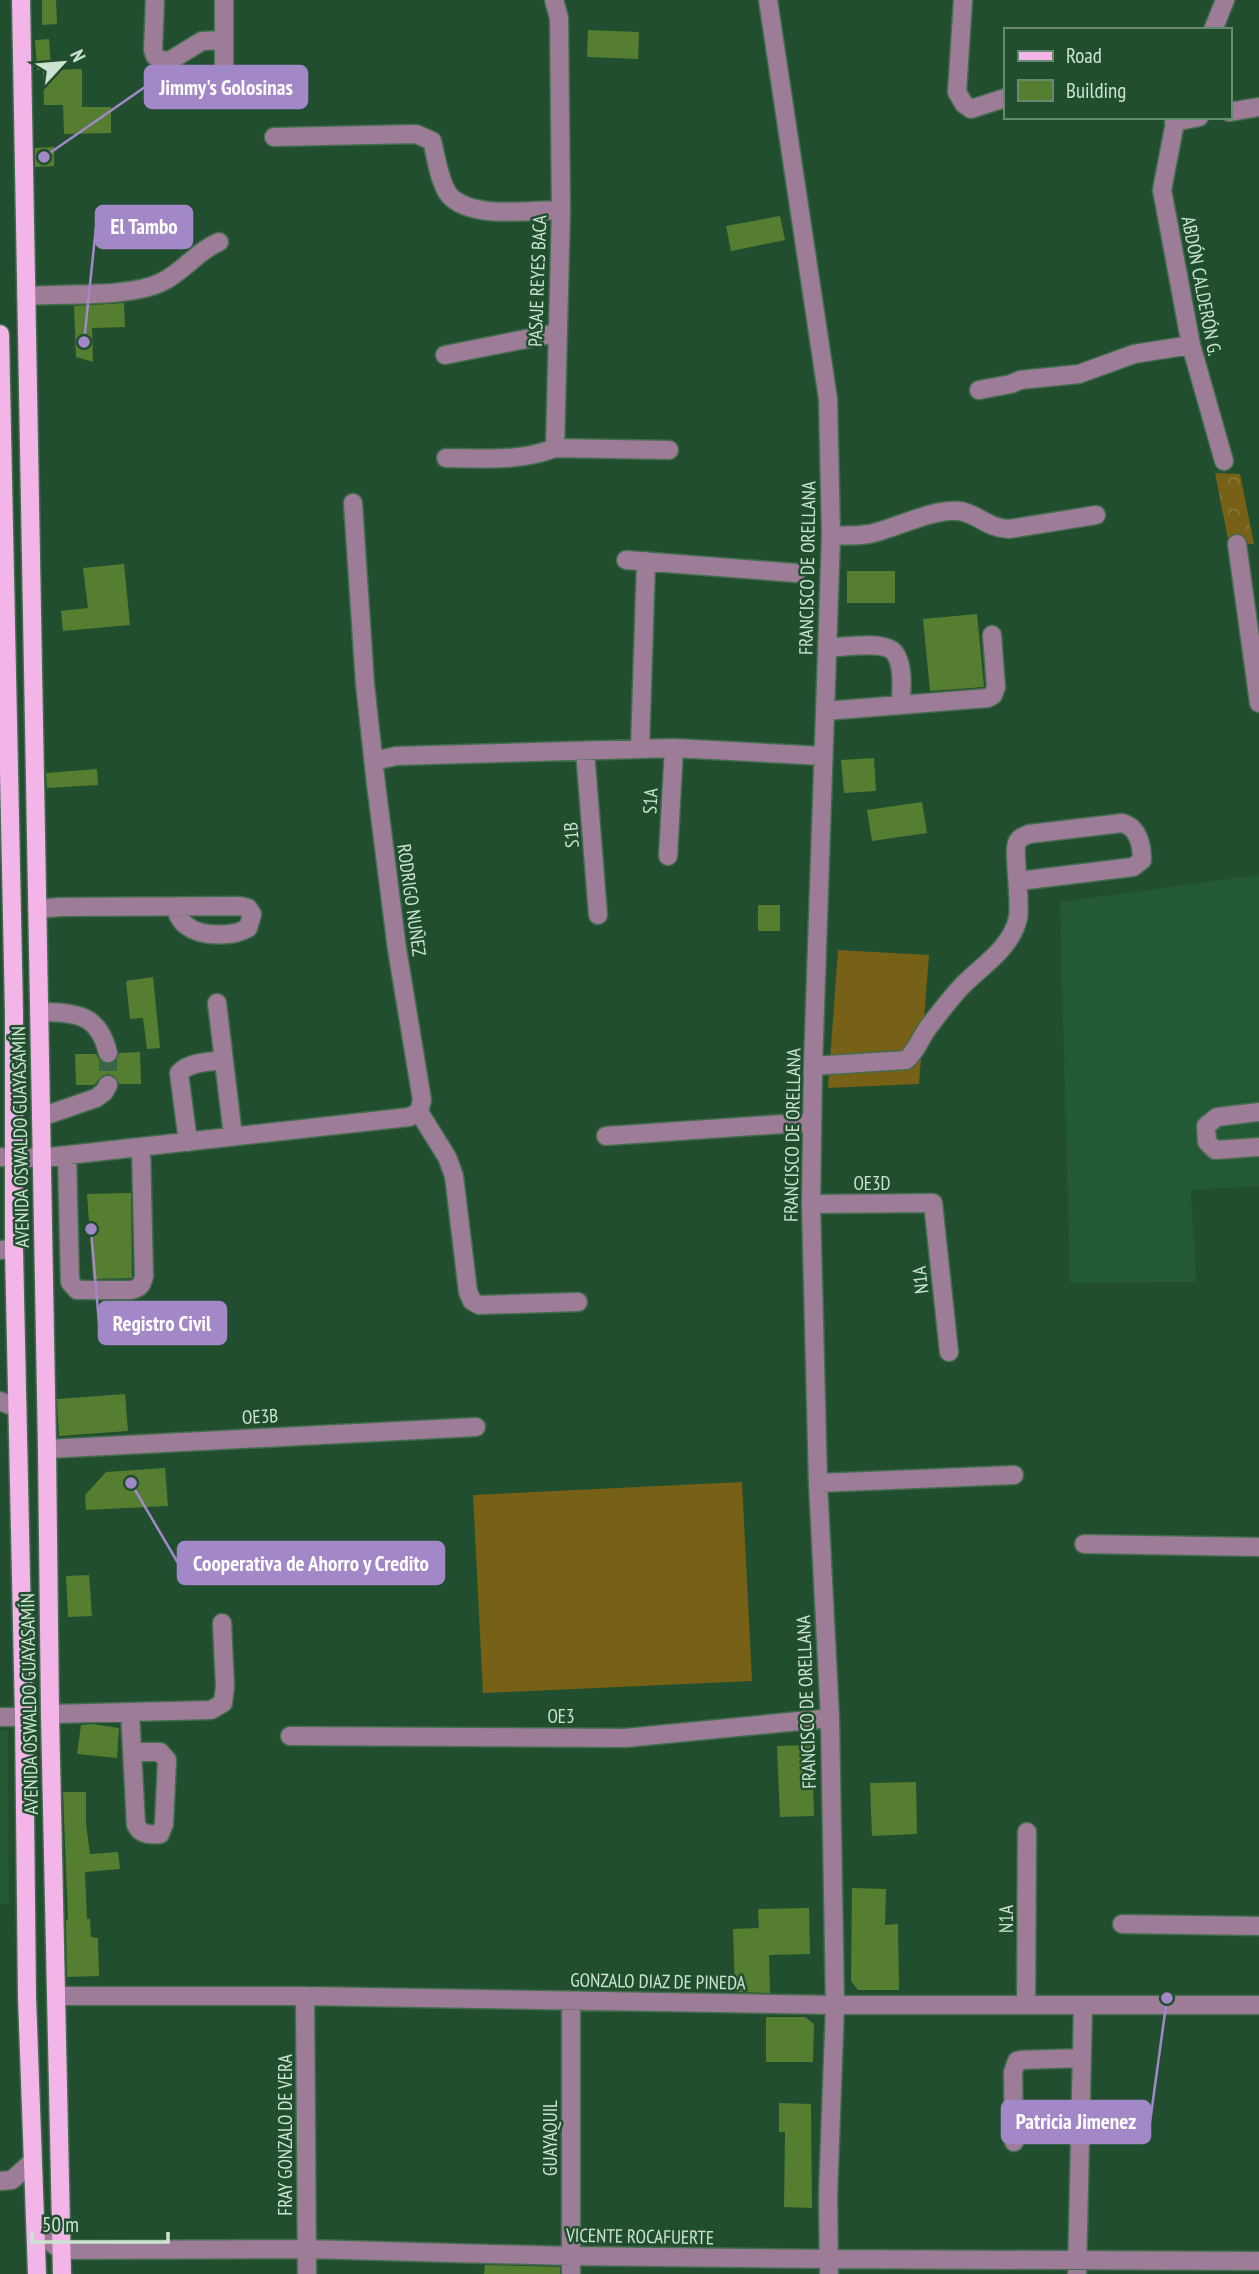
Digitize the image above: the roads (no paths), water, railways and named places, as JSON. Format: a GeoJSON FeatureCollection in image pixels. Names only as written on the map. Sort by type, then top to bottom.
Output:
{"type":"FeatureCollection","features":[{"type":"Feature","properties":{"kind":"main road","name":"AVENIDA OSWALDO GUAYASAMÍN"},"geometry":{"type":"LineString","coordinates":[[21,0],[62,2274]]}},
{"type":"Feature","properties":{"kind":"main road","name":"AVENIDA OSWALDO GUAYASAMÍN"},"geometry":{"type":"LineString","coordinates":[[0,334],[8,1405],[24,1717],[27,1997],[37,2274]]}},
{"type":"Feature","properties":{"kind":"street"},"geometry":{"type":"LineString","coordinates":[[155,0],[153,50],[155,56],[162,61],[171,60],[202,41],[224,40]]}},
{"type":"Feature","properties":{"kind":"street"},"geometry":{"type":"LineString","coordinates":[[224,0],[224,65]]}},
{"type":"Feature","properties":{"kind":"street","name":"FRANCISCO DE ORELLANA"},"geometry":{"type":"LineString","coordinates":[[768,0],[828,399],[831,535],[813,1066],[811,1204],[818,1483],[830,1718],[835,2004],[828,2195],[829,2267]]}},
{"type":"Feature","properties":{"kind":"street"},"geometry":{"type":"LineString","coordinates":[[964,0],[957,92],[964,104],[971,109],[1004,98]]}},
{"type":"Feature","properties":{"kind":"street"},"geometry":{"type":"LineString","coordinates":[[1214,28],[1225,0]]}},
{"type":"Feature","properties":{"kind":"street","name":"PASAJE REYES BACA"},"geometry":{"type":"LineString","coordinates":[[555,448],[561,209],[557,2]]}},
{"type":"Feature","properties":{"kind":"street"},"geometry":{"type":"LineString","coordinates":[[1231,112],[1259,107]]}},
{"type":"Feature","properties":{"kind":"street","name":"ABDÓN CALDERÓN G."},"geometry":{"type":"LineString","coordinates":[[1175,119],[1162,190],[1191,345],[1224,461]]}},
{"type":"Feature","properties":{"kind":"street"},"geometry":{"type":"LineString","coordinates":[[274,137],[416,134],[432,141],[441,178],[451,197],[466,205],[491,212],[561,209]]}},
{"type":"Feature","properties":{"kind":"street"},"geometry":{"type":"LineString","coordinates":[[26,296],[129,291],[149,287],[165,281],[205,247],[219,242]]}},
{"type":"Feature","properties":{"kind":"street"},"geometry":{"type":"LineString","coordinates":[[445,355],[556,334]]}},
{"type":"Feature","properties":{"kind":"street"},"geometry":{"type":"LineString","coordinates":[[979,390],[1020,380],[1079,374],[1134,354],[1191,345]]}},
{"type":"Feature","properties":{"kind":"street"},"geometry":{"type":"LineString","coordinates":[[446,458],[522,458],[536,456],[555,448],[669,450]]}},
{"type":"Feature","properties":{"kind":"street","name":"RODRIGO NUÑEZ"},"geometry":{"type":"LineString","coordinates":[[353,503],[365,684],[397,949],[422,1100],[419,1112]]}},
{"type":"Feature","properties":{"kind":"street"},"geometry":{"type":"LineString","coordinates":[[831,535],[870,534],[919,518],[958,511],[996,528],[1009,529],[1096,515]]}},
{"type":"Feature","properties":{"kind":"street"},"geometry":{"type":"LineString","coordinates":[[1237,544],[1256,651],[1259,704]]}},
{"type":"Feature","properties":{"kind":"street"},"geometry":{"type":"LineString","coordinates":[[626,560],[796,573]]}},
{"type":"Feature","properties":{"kind":"street"},"geometry":{"type":"LineString","coordinates":[[640,749],[646,561]]}},
{"type":"Feature","properties":{"kind":"street"},"geometry":{"type":"LineString","coordinates":[[825,711],[988,698],[996,687],[992,635]]}},
{"type":"Feature","properties":{"kind":"street"},"geometry":{"type":"LineString","coordinates":[[828,648],[886,646],[892,650],[897,656],[900,668],[901,705]]}},
{"type":"Feature","properties":{"kind":"street"},"geometry":{"type":"LineString","coordinates":[[374,761],[396,756],[674,748],[823,756]]}},
{"type":"Feature","properties":{"kind":"street","name":"S1A"},"geometry":{"type":"LineString","coordinates":[[668,856],[674,748]]}},
{"type":"Feature","properties":{"kind":"street","name":"S1B"},"geometry":{"type":"LineString","coordinates":[[585,751],[598,915]]}},
{"type":"Feature","properties":{"kind":"street"},"geometry":{"type":"LineString","coordinates":[[813,1066],[906,1060],[912,1055],[926,1030],[959,989],[1006,945],[1013,934],[1018,917],[1019,881],[1015,848],[1021,838],[1029,834],[1122,823],[1130,825],[1137,834],[1142,860],[1133,867],[1019,881]]}},
{"type":"Feature","properties":{"kind":"street"},"geometry":{"type":"LineString","coordinates":[[37,909],[175,908]]}},
{"type":"Feature","properties":{"kind":"street"},"geometry":{"type":"LineString","coordinates":[[217,1003],[233,1136]]}},
{"type":"Feature","properties":{"kind":"street"},"geometry":{"type":"LineString","coordinates":[[39,1012],[81,1015],[94,1024],[104,1038],[108,1053]]}},
{"type":"Feature","properties":{"kind":"street"},"geometry":{"type":"LineString","coordinates":[[188,1142],[178,1073],[183,1068],[223,1060]]}},
{"type":"Feature","properties":{"kind":"street"},"geometry":{"type":"LineString","coordinates":[[41,1117],[96,1098],[108,1085]]}},
{"type":"Feature","properties":{"kind":"street"},"geometry":{"type":"LineString","coordinates":[[7,1157],[41,1158],[188,1142],[410,1116],[419,1112],[447,1157],[454,1175],[468,1292],[472,1301],[479,1305],[578,1301]]}},
{"type":"Feature","properties":{"kind":"street"},"geometry":{"type":"LineString","coordinates":[[1259,1112],[1217,1117],[1206,1126],[1207,1142],[1215,1150],[1259,1147]]}},
{"type":"Feature","properties":{"kind":"street"},"geometry":{"type":"LineString","coordinates":[[607,1136],[812,1122]]}},
{"type":"Feature","properties":{"kind":"street"},"geometry":{"type":"LineString","coordinates":[[67,1155],[70,1282],[77,1290],[131,1290],[143,1284],[144,1276],[141,1147]]}},
{"type":"Feature","properties":{"kind":"street","name":"OE3D"},"geometry":{"type":"LineString","coordinates":[[811,1204],[933,1203]]}},
{"type":"Feature","properties":{"kind":"street","name":"N1A"},"geometry":{"type":"LineString","coordinates":[[933,1203],[949,1352]]}},
{"type":"Feature","properties":{"kind":"street","name":"OE3B"},"geometry":{"type":"LineString","coordinates":[[47,1448],[476,1427]]}},
{"type":"Feature","properties":{"kind":"street"},"geometry":{"type":"LineString","coordinates":[[818,1483],[1014,1475]]}},
{"type":"Feature","properties":{"kind":"street"},"geometry":{"type":"LineString","coordinates":[[1083,1544],[1259,1546]]}},
{"type":"Feature","properties":{"kind":"street"},"geometry":{"type":"LineString","coordinates":[[50,1714],[211,1710],[223,1703],[225,1686],[222,1623]]}},
{"type":"Feature","properties":{"kind":"street"},"geometry":{"type":"LineString","coordinates":[[130,1712],[132,1752]]}},
{"type":"Feature","properties":{"kind":"street"},"geometry":{"type":"LineString","coordinates":[[0,1717],[24,1717]]}},
{"type":"Feature","properties":{"kind":"street","name":"OE3"},"geometry":{"type":"LineString","coordinates":[[290,1736],[625,1738],[830,1718]]}},
{"type":"Feature","properties":{"kind":"street","name":"N1A"},"geometry":{"type":"LineString","coordinates":[[1026,2005],[1027,1832]]}},
{"type":"Feature","properties":{"kind":"street"},"geometry":{"type":"LineString","coordinates":[[1122,1924],[1259,1927]]}},
{"type":"Feature","properties":{"kind":"street","name":"GONZALO DIAZ DE PINEDA"},"geometry":{"type":"LineString","coordinates":[[56,1996],[305,1996],[1083,2006],[1259,2005]]}},
{"type":"Feature","properties":{"kind":"street","name":"FRAY GONZALO DE VERA"},"geometry":{"type":"LineString","coordinates":[[305,1996],[307,2274]]}},
{"type":"Feature","properties":{"kind":"street","name":"GUAYAQUIL"},"geometry":{"type":"LineString","coordinates":[[571,2001],[571,2265]]}},
{"type":"Feature","properties":{"kind":"street"},"geometry":{"type":"LineString","coordinates":[[1077,2267],[1083,2006]]}},
{"type":"Feature","properties":{"kind":"street"},"geometry":{"type":"LineString","coordinates":[[1014,2142],[1013,2072],[1017,2062],[1082,2058]]}},
{"type":"Feature","properties":{"kind":"street"},"geometry":{"type":"LineString","coordinates":[[0,2181],[12,2180],[32,2162]]}},
{"type":"Feature","properties":{"kind":"street"},"geometry":{"type":"LineString","coordinates":[[36,2220],[45,2238],[61,2250]]}},
{"type":"Feature","properties":{"kind":"street","name":"VICENTE ROCAFUERTE"},"geometry":{"type":"LineString","coordinates":[[61,2250],[306,2249],[571,2265],[1077,2267],[1259,2261]]}},
{"type":"Feature","properties":{"kind":"tunnel"},"geometry":{"type":"LineString","coordinates":[[108,1053],[108,1085]]}},
{"type":"Feature","properties":{"kind":"place","name":"Jimmy's Golosinas"},"geometry":{"type":"Point","coordinates":[44,157]}},
{"type":"Feature","properties":{"kind":"place","name":"El Tambo"},"geometry":{"type":"Point","coordinates":[84,342]}},
{"type":"Feature","properties":{"kind":"place","name":"Registro Civil"},"geometry":{"type":"Point","coordinates":[91,1229]}},
{"type":"Feature","properties":{"kind":"place","name":"Cooperativa de Ahorro y Credito"},"geometry":{"type":"Point","coordinates":[131,1483]}},
{"type":"Feature","properties":{"kind":"place","name":"Patricia Jimenez"},"geometry":{"type":"Point","coordinates":[1167,1998]}}]}
